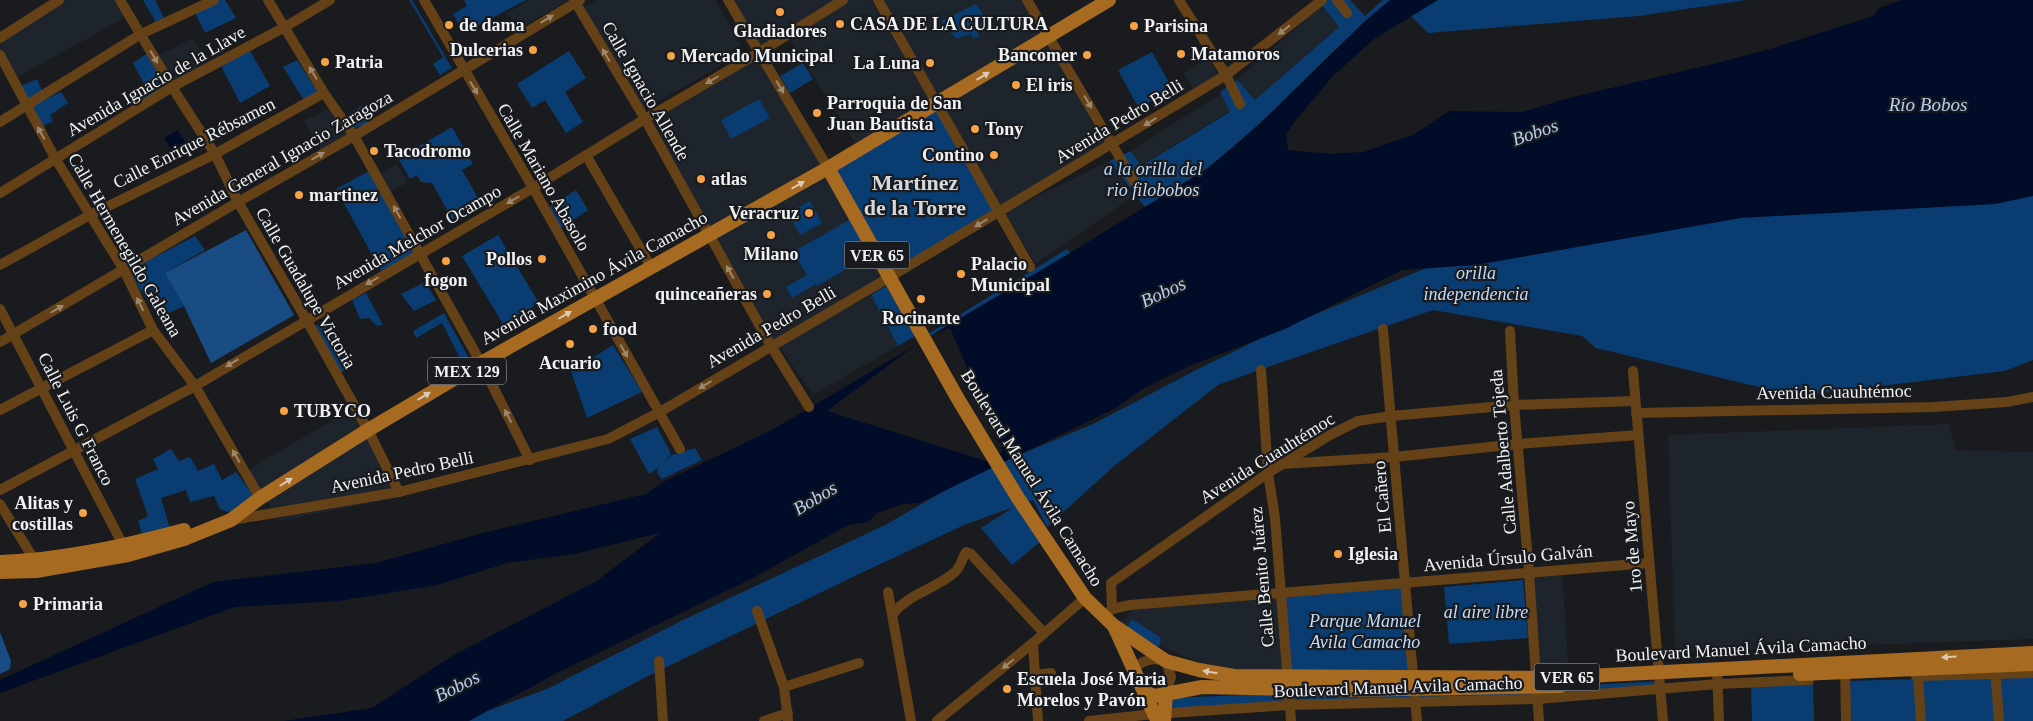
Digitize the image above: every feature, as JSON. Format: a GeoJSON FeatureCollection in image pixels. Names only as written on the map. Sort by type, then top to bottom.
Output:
{"type":"FeatureCollection","features":[{"type":"Feature","properties":{"kind":"main road","name":"Avenida Maximino Ávila Camacho"},"geometry":{"type":"LineString","coordinates":[[0,572],[36,571],[128,555],[184,539],[231,520],[260,498],[368,430],[481,363],[652,265],[710,236],[828,168],[1109,0]]}},
{"type":"Feature","properties":{"kind":"main road","name":"VER 65"},"geometry":{"type":"LineString","coordinates":[[828,168],[890,277]]}},
{"type":"Feature","properties":{"kind":"main road","name":"Boulevard Manuel Ávila Camacho"},"geometry":{"type":"LineString","coordinates":[[890,277],[926,343],[1018,498],[1085,598],[1166,661],[1234,676],[1348,690],[1536,688],[1717,677],[2033,664]]}},
{"type":"Feature","properties":{"kind":"main road","name":"Avenida Maximino Ávila Camacho"},"geometry":{"type":"LineString","coordinates":[[0,562],[35,561],[123,545],[213,522],[231,520]]}},
{"type":"Feature","properties":{"kind":"main road"},"geometry":{"type":"LineString","coordinates":[[1110,617],[1144,692],[1160,718]]}},
{"type":"Feature","properties":{"kind":"main road","name":"Boulevard Manuel Ávila Camacho"},"geometry":{"type":"LineString","coordinates":[[1995,665],[2033,653]]}},
{"type":"Feature","properties":{"kind":"main road","name":"Boulevard Manuel Ávila Camacho"},"geometry":{"type":"LineString","coordinates":[[1144,692],[1155,696],[1202,687],[1287,683]]}},
{"type":"Feature","properties":{"kind":"main road"},"geometry":{"type":"LineString","coordinates":[[1160,718],[1166,693]]}},
{"type":"Feature","properties":{"kind":"street"},"geometry":{"type":"LineString","coordinates":[[0,38],[59,0]]}},
{"type":"Feature","properties":{"kind":"street","name":"Calle Guadalupe Victoria"},"geometry":{"type":"LineString","coordinates":[[120,0],[215,154],[238,202],[306,319],[400,492]]}},
{"type":"Feature","properties":{"kind":"street"},"geometry":{"type":"LineString","coordinates":[[0,122],[141,34],[214,0]]}},
{"type":"Feature","properties":{"kind":"street"},"geometry":{"type":"LineString","coordinates":[[268,0],[324,93],[354,136],[481,363],[530,460]]}},
{"type":"Feature","properties":{"kind":"street","name":"Avenida Ignacio de la Llave"},"geometry":{"type":"LineString","coordinates":[[0,193],[172,87],[285,27],[330,0]]}},
{"type":"Feature","properties":{"kind":"street","name":"Calle Mariano Abasolo"},"geometry":{"type":"LineString","coordinates":[[424,0],[533,188],[680,449]]}},
{"type":"Feature","properties":{"kind":"street"},"geometry":{"type":"LineString","coordinates":[[728,0],[828,168]]}},
{"type":"Feature","properties":{"kind":"street","name":"Avenida Melchor Ocampo"},"geometry":{"type":"LineString","coordinates":[[0,490],[195,386],[306,319],[533,188],[843,0]]}},
{"type":"Feature","properties":{"kind":"street"},"geometry":{"type":"LineString","coordinates":[[878,0],[1030,267]]}},
{"type":"Feature","properties":{"kind":"street"},"geometry":{"type":"LineString","coordinates":[[1027,0],[1136,186]]}},
{"type":"Feature","properties":{"kind":"street"},"geometry":{"type":"LineString","coordinates":[[1179,0],[1226,75],[1240,104]]}},
{"type":"Feature","properties":{"kind":"street","name":"Avenida Pedro Belli"},"geometry":{"type":"LineString","coordinates":[[231,520],[400,492],[608,439],[890,277],[1113,145],[1226,75],[1322,0]]}},
{"type":"Feature","properties":{"kind":"street"},"geometry":{"type":"LineString","coordinates":[[1337,0],[1347,13]]}},
{"type":"Feature","properties":{"kind":"street","name":"Avenida General Ignacio Zaragoza"},"geometry":{"type":"LineString","coordinates":[[0,342],[354,136],[576,1]]}},
{"type":"Feature","properties":{"kind":"street","name":"Calle Ignacio Allende"},"geometry":{"type":"LineString","coordinates":[[576,1],[645,119],[771,346],[810,407]]}},
{"type":"Feature","properties":{"kind":"street","name":"Calle Hermenegildo Galeana"},"geometry":{"type":"LineString","coordinates":[[0,55],[55,158],[124,270],[153,330],[195,386],[260,498]]}},
{"type":"Feature","properties":{"kind":"street","name":"Calle Enrique Rébsamen"},"geometry":{"type":"LineString","coordinates":[[0,265],[90,215],[215,154],[324,93]]}},
{"type":"Feature","properties":{"kind":"street"},"geometry":{"type":"LineString","coordinates":[[586,155],[648,262],[652,265]]}},
{"type":"Feature","properties":{"kind":"street","name":"Calle Luis G Franco"},"geometry":{"type":"LineString","coordinates":[[0,309],[15,334],[123,545]]}},
{"type":"Feature","properties":{"kind":"street","name":"El Cañero"},"geometry":{"type":"LineString","coordinates":[[1383,329],[1417,721]]}},
{"type":"Feature","properties":{"kind":"street"},"geometry":{"type":"LineString","coordinates":[[0,410],[153,330]]}},
{"type":"Feature","properties":{"kind":"street","name":"Calle Adalberto Tejeda"},"geometry":{"type":"LineString","coordinates":[[1510,331],[1539,721]]}},
{"type":"Feature","properties":{"kind":"street","name":"Calle Benito Juárez"},"geometry":{"type":"LineString","coordinates":[[1261,370],[1268,473],[1276,518],[1291,721]]}},
{"type":"Feature","properties":{"kind":"street","name":"1ro de Mayo"},"geometry":{"type":"LineString","coordinates":[[1633,371],[1663,721]]}},
{"type":"Feature","properties":{"kind":"street","name":"Avenida Cuauhtémoc"},"geometry":{"type":"LineString","coordinates":[[1636,413],[1933,406],[2007,402],[2033,397]]}},
{"type":"Feature","properties":{"kind":"street","name":"Avenida Cuauhtémoc"},"geometry":{"type":"LineString","coordinates":[[1110,617],[1111,584],[1281,464],[1358,421],[1390,416],[1514,405],[1635,401]]}},
{"type":"Feature","properties":{"kind":"street"},"geometry":{"type":"LineString","coordinates":[[1281,464],[1394,457],[1518,444],[1638,435]]}},
{"type":"Feature","properties":{"kind":"street"},"geometry":{"type":"LineString","coordinates":[[0,504],[35,561]]}},
{"type":"Feature","properties":{"kind":"street"},"geometry":{"type":"LineString","coordinates":[[893,614],[906,602],[940,583],[956,571],[966,552],[970,553],[1044,633]]}},
{"type":"Feature","properties":{"kind":"street","name":"Avenida Úrsulo Galván"},"geometry":{"type":"LineString","coordinates":[[1110,617],[1130,605],[1649,563]]}},
{"type":"Feature","properties":{"kind":"street"},"geometry":{"type":"LineString","coordinates":[[888,592],[911,721]]}},
{"type":"Feature","properties":{"kind":"street"},"geometry":{"type":"LineString","coordinates":[[937,721],[1085,598]]}},
{"type":"Feature","properties":{"kind":"street"},"geometry":{"type":"LineString","coordinates":[[757,611],[784,687],[788,717],[764,721]]}},
{"type":"Feature","properties":{"kind":"street"},"geometry":{"type":"LineString","coordinates":[[1033,643],[1038,721]]}},
{"type":"Feature","properties":{"kind":"street"},"geometry":{"type":"LineString","coordinates":[[1133,669],[1138,664],[1152,659],[1166,661],[1171,677],[1166,693]]}},
{"type":"Feature","properties":{"kind":"street"},"geometry":{"type":"LineString","coordinates":[[660,660],[663,721]]}},
{"type":"Feature","properties":{"kind":"street"},"geometry":{"type":"LineString","coordinates":[[784,687],[859,663]]}},
{"type":"Feature","properties":{"kind":"street"},"geometry":{"type":"LineString","coordinates":[[1999,721],[1995,665],[2033,673]]}},
{"type":"Feature","properties":{"kind":"street"},"geometry":{"type":"LineString","coordinates":[[1914,668],[1921,721]]}},
{"type":"Feature","properties":{"kind":"street"},"geometry":{"type":"LineString","coordinates":[[1845,671],[1846,721]]}},
{"type":"Feature","properties":{"kind":"street"},"geometry":{"type":"LineString","coordinates":[[1035,675],[1051,673]]}},
{"type":"Feature","properties":{"kind":"street"},"geometry":{"type":"LineString","coordinates":[[1717,677],[1719,721]]}},
{"type":"Feature","properties":{"kind":"street","name":"Boulevard Manuel Avila Camacho"},"geometry":{"type":"LineString","coordinates":[[1089,721],[1160,718],[1415,690]]}},
{"type":"Feature","properties":{"kind":"shaded area"},"geometry":{"type":"Polygon","coordinates":[[[66,0],[115,0],[126,17],[16,78],[0,48],[0,42],[66,0]]]}},
{"type":"Feature","properties":{"kind":"shaded area"},"geometry":{"type":"Polygon","coordinates":[[[529,0],[568,0],[518,30],[507,13],[529,0]]]}},
{"type":"Feature","properties":{"kind":"shaded area","name":"Mercado Municipal"},"geometry":{"type":"Polygon","coordinates":[[[596,0],[715,0],[743,49],[719,63],[720,66],[643,110],[583,8],[596,0]]]}},
{"type":"Feature","properties":{"kind":"shaded area"},"geometry":{"type":"Polygon","coordinates":[[[732,0],[838,0],[761,47],[732,0]]]}},
{"type":"Feature","properties":{"kind":"shaded area"},"geometry":{"type":"Polygon","coordinates":[[[848,0],[870,0],[933,101],[858,148],[789,37],[848,0]]]}},
{"type":"Feature","properties":{"kind":"shaded area"},"geometry":{"type":"Polygon","coordinates":[[[878,0],[1023,0],[1041,32],[938,94],[878,0]]]}},
{"type":"Feature","properties":{"kind":"shaded area"},"geometry":{"type":"Polygon","coordinates":[[[1322,5],[1339,27],[1255,101],[1237,80],[1322,5]]]}},
{"type":"Feature","properties":{"kind":"shaded area"},"geometry":{"type":"Polygon","coordinates":[[[193,38],[210,65],[172,84],[156,57],[193,38]]]}},
{"type":"Feature","properties":{"kind":"shaded area"},"geometry":{"type":"Polygon","coordinates":[[[1048,43],[1109,143],[1000,208],[942,104],[1048,43]]]}},
{"type":"Feature","properties":{"kind":"shaded area"},"geometry":{"type":"Polygon","coordinates":[[[759,56],[824,168],[711,230],[649,121],[759,56]]]}},
{"type":"Feature","properties":{"kind":"shaded area"},"geometry":{"type":"Polygon","coordinates":[[[1208,57],[1219,78],[1195,92],[1184,73],[1208,57]]]}},
{"type":"Feature","properties":{"kind":"shaded area"},"geometry":{"type":"Polygon","coordinates":[[[1220,94],[1230,111],[1140,166],[1131,151],[1220,94]]]}},
{"type":"Feature","properties":{"kind":"shaded area"},"geometry":{"type":"Polygon","coordinates":[[[332,107],[350,136],[322,151],[304,121],[332,107]]]}},
{"type":"Feature","properties":{"kind":"shaded area"},"geometry":{"type":"Polygon","coordinates":[[[1109,161],[1134,196],[1035,264],[1005,212],[1109,161]]]}},
{"type":"Feature","properties":{"kind":"shaded area"},"geometry":{"type":"Polygon","coordinates":[[[397,164],[408,182],[390,193],[379,175],[397,164]]]}},
{"type":"Feature","properties":{"kind":"shaded area"},"geometry":{"type":"Polygon","coordinates":[[[827,172],[887,278],[773,343],[713,237],[827,172]]]}},
{"type":"Feature","properties":{"kind":"shaded area"},"geometry":{"type":"Polygon","coordinates":[[[246,230],[294,315],[211,363],[184,306],[165,273],[246,230]]]}},
{"type":"Feature","properties":{"kind":"shaded area"},"geometry":{"type":"Polygon","coordinates":[[[871,295],[898,346],[813,395],[778,345],[871,295]]]}},
{"type":"Feature","properties":{"kind":"shaded area"},"geometry":{"type":"Polygon","coordinates":[[[355,407],[366,429],[260,496],[246,471],[355,407]]]}},
{"type":"Feature","properties":{"kind":"shaded area"},"geometry":{"type":"Polygon","coordinates":[[[1949,424],[1956,450],[2033,452],[2033,639],[1675,652],[1668,435],[1949,424]]]}},
{"type":"Feature","properties":{"kind":"shaded area"},"geometry":{"type":"Polygon","coordinates":[[[367,433],[401,497],[279,521],[265,497],[367,433]]]}},
{"type":"Feature","properties":{"kind":"shaded area"},"geometry":{"type":"Polygon","coordinates":[[[1562,572],[1569,675],[1536,675],[1531,574],[1562,572]]]}},
{"type":"Feature","properties":{"kind":"shaded area"},"geometry":{"type":"Polygon","coordinates":[[[1278,596],[1285,676],[1212,668],[1165,648],[1119,624],[1134,608],[1278,596]]]}},
{"type":"Feature","properties":{"kind":"shaded area"},"geometry":{"type":"Polygon","coordinates":[[[0,632],[11,661],[10,669],[0,674],[0,632]]]}},
{"type":"Feature","properties":{"kind":"green space"},"geometry":{"type":"Polygon","coordinates":[[[143,0],[155,0],[165,20],[157,24],[143,0]]]}},
{"type":"Feature","properties":{"kind":"green space"},"geometry":{"type":"Polygon","coordinates":[[[219,0],[225,0],[236,18],[205,33],[194,11],[219,0]]]}},
{"type":"Feature","properties":{"kind":"green space"},"geometry":{"type":"Polygon","coordinates":[[[409,0],[412,0],[452,68],[440,75],[433,64],[443,57],[409,0]]]}},
{"type":"Feature","properties":{"kind":"green space"},"geometry":{"type":"Polygon","coordinates":[[[464,0],[526,0],[464,33],[453,14],[467,6],[464,0]]]}},
{"type":"Feature","properties":{"kind":"green space","name":"a la orilla del rio filobobos"},"geometry":{"type":"Polygon","coordinates":[[[1328,0],[1350,0],[1365,16],[1383,0],[1390,0],[1234,146],[1194,177],[1145,207],[1109,161],[1131,151],[1141,166],[1230,112],[1220,92],[1237,80],[1255,100],[1339,27],[1322,5],[1328,0]]]}},
{"type":"Feature","properties":{"kind":"green space"},"geometry":{"type":"Polygon","coordinates":[[[1438,0],[1746,0],[1639,16],[1428,33],[1409,14],[1438,0]]]}},
{"type":"Feature","properties":{"kind":"green space"},"geometry":{"type":"Polygon","coordinates":[[[976,4],[991,26],[977,32],[979,36],[973,39],[971,34],[956,39],[941,21],[976,4]]]}},
{"type":"Feature","properties":{"kind":"green space"},"geometry":{"type":"Polygon","coordinates":[[[249,49],[270,86],[240,103],[220,64],[249,49]]]}},
{"type":"Feature","properties":{"kind":"green space"},"geometry":{"type":"Polygon","coordinates":[[[569,51],[586,78],[565,92],[583,122],[566,133],[545,100],[532,108],[517,84],[569,51]]]}},
{"type":"Feature","properties":{"kind":"green space"},"geometry":{"type":"Polygon","coordinates":[[[1152,52],[1172,88],[1139,109],[1118,70],[1152,52]]]}},
{"type":"Feature","properties":{"kind":"green space"},"geometry":{"type":"Polygon","coordinates":[[[148,53],[166,86],[142,103],[137,95],[146,88],[133,63],[148,53]]]}},
{"type":"Feature","properties":{"kind":"green space"},"geometry":{"type":"Polygon","coordinates":[[[297,60],[319,94],[305,102],[283,67],[297,60]]]}},
{"type":"Feature","properties":{"kind":"green space"},"geometry":{"type":"Polygon","coordinates":[[[803,63],[813,79],[790,93],[780,76],[803,63]]]}},
{"type":"Feature","properties":{"kind":"green space"},"geometry":{"type":"Polygon","coordinates":[[[37,79],[43,93],[27,103],[19,87],[37,79]]]}},
{"type":"Feature","properties":{"kind":"green space"},"geometry":{"type":"Polygon","coordinates":[[[61,92],[68,103],[50,115],[53,121],[41,127],[29,107],[61,92]]]}},
{"type":"Feature","properties":{"kind":"green space"},"geometry":{"type":"Polygon","coordinates":[[[759,99],[770,118],[731,139],[721,120],[759,99]]]}},
{"type":"Feature","properties":{"kind":"green space","name":"orilla independencia"},"geometry":{"type":"Polygon","coordinates":[[[2033,105],[2033,360],[2005,371],[1797,396],[1596,348],[1582,336],[1433,310],[1218,385],[1113,467],[1047,527],[1033,500],[1018,505],[1041,541],[1012,565],[981,528],[1014,507],[964,525],[859,574],[648,676],[563,721],[459,721],[547,689],[681,621],[885,525],[976,473],[1093,424],[1278,330],[1483,244],[2033,105]]]}},
{"type":"Feature","properties":{"kind":"green space"},"geometry":{"type":"Polygon","coordinates":[[[362,106],[372,121],[355,128],[347,115],[362,106]]]}},
{"type":"Feature","properties":{"kind":"green space"},"geometry":{"type":"Polygon","coordinates":[[[937,106],[999,211],[893,274],[830,168],[937,106]]]}},
{"type":"Feature","properties":{"kind":"green space"},"geometry":{"type":"Polygon","coordinates":[[[452,127],[473,164],[462,170],[481,203],[452,219],[432,183],[421,182],[417,175],[410,179],[398,158],[452,127]]]}},
{"type":"Feature","properties":{"kind":"green space"},"geometry":{"type":"Polygon","coordinates":[[[371,170],[416,253],[381,271],[336,189],[371,170]]]}},
{"type":"Feature","properties":{"kind":"green space"},"geometry":{"type":"Polygon","coordinates":[[[576,190],[588,210],[561,228],[548,208],[576,190]]]}},
{"type":"Feature","properties":{"kind":"green space"},"geometry":{"type":"Polygon","coordinates":[[[810,201],[822,223],[800,235],[788,213],[810,201]]]}},
{"type":"Feature","properties":{"kind":"green space"},"geometry":{"type":"Polygon","coordinates":[[[851,219],[871,255],[792,298],[786,287],[807,275],[793,252],[851,219]]]}},
{"type":"Feature","properties":{"kind":"green space"},"geometry":{"type":"Polygon","coordinates":[[[498,235],[539,303],[503,324],[462,256],[498,235]]]}},
{"type":"Feature","properties":{"kind":"green space"},"geometry":{"type":"Polygon","coordinates":[[[195,236],[205,250],[165,273],[184,306],[159,318],[128,271],[195,236]]]}},
{"type":"Feature","properties":{"kind":"green space"},"geometry":{"type":"Polygon","coordinates":[[[1067,249],[1070,253],[932,335],[928,334],[1067,249]]]}},
{"type":"Feature","properties":{"kind":"green space"},"geometry":{"type":"Polygon","coordinates":[[[425,282],[436,300],[414,311],[401,294],[425,282]]]}},
{"type":"Feature","properties":{"kind":"green space"},"geometry":{"type":"Polygon","coordinates":[[[886,286],[915,336],[898,346],[871,295],[886,286]]]}},
{"type":"Feature","properties":{"kind":"green space"},"geometry":{"type":"Polygon","coordinates":[[[366,293],[383,325],[377,326],[369,318],[360,319],[352,300],[366,293]]]}},
{"type":"Feature","properties":{"kind":"green space"},"geometry":{"type":"Polygon","coordinates":[[[444,313],[470,360],[438,381],[435,373],[460,358],[442,323],[416,338],[413,331],[444,313]]]}},
{"type":"Feature","properties":{"kind":"green space"},"geometry":{"type":"Polygon","coordinates":[[[327,320],[354,365],[340,373],[315,326],[327,320]]]}},
{"type":"Feature","properties":{"kind":"green space"},"geometry":{"type":"Polygon","coordinates":[[[613,345],[642,392],[587,418],[571,371],[613,345]]]}},
{"type":"Feature","properties":{"kind":"green space"},"geometry":{"type":"Polygon","coordinates":[[[657,427],[671,454],[663,463],[672,455],[695,448],[702,460],[662,479],[657,473],[658,468],[649,474],[630,439],[657,427]]]}},
{"type":"Feature","properties":{"kind":"green space"},"geometry":{"type":"Polygon","coordinates":[[[171,449],[179,461],[190,457],[198,471],[214,464],[222,480],[236,472],[255,497],[232,514],[220,509],[214,496],[190,502],[186,490],[161,498],[170,529],[142,535],[138,521],[148,516],[135,479],[158,469],[153,459],[171,449]]]}},
{"type":"Feature","properties":{"kind":"green space","name":"al aire libre"},"geometry":{"type":"Polygon","coordinates":[[[1523,580],[1528,638],[1449,644],[1444,587],[1523,580]]]}},
{"type":"Feature","properties":{"kind":"green space","name":"Parque Manuel Avila Camacho"},"geometry":{"type":"Polygon","coordinates":[[[1405,583],[1412,673],[1289,675],[1282,598],[1405,583]]]}},
{"type":"Feature","properties":{"kind":"green space"},"geometry":{"type":"Polygon","coordinates":[[[1132,619],[1161,638],[1159,647],[1126,629],[1132,619]]]}},
{"type":"Feature","properties":{"kind":"green space"},"geometry":{"type":"Polygon","coordinates":[[[2033,674],[2033,721],[1923,721],[1921,679],[2033,674]]]}},
{"type":"Feature","properties":{"kind":"green space"},"geometry":{"type":"Polygon","coordinates":[[[1916,679],[1918,721],[1849,721],[1847,681],[1916,679]]]}},
{"type":"Feature","properties":{"kind":"green space"},"geometry":{"type":"Polygon","coordinates":[[[1660,681],[1660,689],[1417,701],[1416,692],[1536,688],[1660,681]]]}},
{"type":"Feature","properties":{"kind":"green space"},"geometry":{"type":"Polygon","coordinates":[[[1813,683],[1814,721],[1752,721],[1751,685],[1813,683]]]}},
{"type":"Feature","properties":{"kind":"green space"},"geometry":{"type":"Polygon","coordinates":[[[1414,692],[1414,701],[1290,704],[1290,693],[1414,692]]]}},
{"type":"Feature","properties":{"kind":"green space"},"geometry":{"type":"Polygon","coordinates":[[[1288,693],[1289,705],[1171,716],[1171,698],[1288,693]]]}},
{"type":"Feature","properties":{"kind":"water","name":"Río Bobos"},"geometry":{"type":"Polygon","coordinates":[[[1390,0],[1438,0],[1374,39],[1333,76],[1295,121],[1286,135],[1288,150],[1330,154],[1363,152],[1413,135],[1449,111],[1522,112],[1569,98],[1770,49],[1873,16],[1879,8],[1902,0],[2033,0],[2033,196],[1995,204],[1741,218],[1476,265],[1402,270],[1285,329],[1189,366],[1144,388],[1114,409],[919,503],[903,504],[877,513],[868,522],[848,525],[751,579],[557,673],[469,721],[283,721],[372,708],[452,656],[595,582],[660,533],[574,554],[507,563],[437,585],[339,601],[235,607],[0,693],[0,680],[213,582],[376,563],[483,533],[646,494],[663,482],[772,430],[916,345],[841,401],[947,329],[932,335],[1208,168],[1260,124],[1364,22],[1390,0]]]}},
{"type":"Feature","properties":{"kind":"water"},"geometry":{"type":"Polygon","coordinates":[[[178,130],[185,142],[172,150],[164,138],[178,130]]]}},
{"type":"Feature","properties":{"kind":"pier"},"geometry":{"type":"Polygon","coordinates":[[[950,328],[1003,451],[986,461],[827,411],[918,343],[918,346],[932,335],[950,328]]]}},
{"type":"Feature","properties":{"kind":"place","name":"Gladiadores"},"geometry":{"type":"Point","coordinates":[780,12]}},
{"type":"Feature","properties":{"kind":"place","name":"CASA DE LA CULTURA"},"geometry":{"type":"Point","coordinates":[840,24]}},
{"type":"Feature","properties":{"kind":"place","name":"de dama"},"geometry":{"type":"Point","coordinates":[449,25]}},
{"type":"Feature","properties":{"kind":"place","name":"Parisina"},"geometry":{"type":"Point","coordinates":[1134,26]}},
{"type":"Feature","properties":{"kind":"place","name":"Dulcerias"},"geometry":{"type":"Point","coordinates":[533,50]}},
{"type":"Feature","properties":{"kind":"place","name":"Matamoros"},"geometry":{"type":"Point","coordinates":[1181,54]}},
{"type":"Feature","properties":{"kind":"place","name":"Bancomer"},"geometry":{"type":"Point","coordinates":[1087,55]}},
{"type":"Feature","properties":{"kind":"place","name":"Mercado Municipal"},"geometry":{"type":"Point","coordinates":[671,56]}},
{"type":"Feature","properties":{"kind":"place","name":"Patria"},"geometry":{"type":"Point","coordinates":[325,62]}},
{"type":"Feature","properties":{"kind":"place","name":"La Luna"},"geometry":{"type":"Point","coordinates":[930,63]}},
{"type":"Feature","properties":{"kind":"place","name":"El iris"},"geometry":{"type":"Point","coordinates":[1016,85]}},
{"type":"Feature","properties":{"kind":"place","name":"Parroquia de San Juan Bautista"},"geometry":{"type":"Point","coordinates":[817,113]}},
{"type":"Feature","properties":{"kind":"place","name":"Tony"},"geometry":{"type":"Point","coordinates":[975,129]}},
{"type":"Feature","properties":{"kind":"place","name":"Tacodromo"},"geometry":{"type":"Point","coordinates":[374,151]}},
{"type":"Feature","properties":{"kind":"place","name":"Contino"},"geometry":{"type":"Point","coordinates":[994,155]}},
{"type":"Feature","properties":{"kind":"place","name":"atlas"},"geometry":{"type":"Point","coordinates":[701,179]}},
{"type":"Feature","properties":{"kind":"place","name":"martinez"},"geometry":{"type":"Point","coordinates":[299,195]}},
{"type":"Feature","properties":{"kind":"place","name":"Veracruz"},"geometry":{"type":"Point","coordinates":[809,213]}},
{"type":"Feature","properties":{"kind":"place","name":"Milano"},"geometry":{"type":"Point","coordinates":[771,235]}},
{"type":"Feature","properties":{"kind":"place","name":"Pollos"},"geometry":{"type":"Point","coordinates":[542,259]}},
{"type":"Feature","properties":{"kind":"place","name":"fogon"},"geometry":{"type":"Point","coordinates":[446,261]}},
{"type":"Feature","properties":{"kind":"place","name":"Palacio Municipal"},"geometry":{"type":"Point","coordinates":[961,274]}},
{"type":"Feature","properties":{"kind":"place","name":"quinceañeras"},"geometry":{"type":"Point","coordinates":[767,294]}},
{"type":"Feature","properties":{"kind":"place","name":"Rocinante"},"geometry":{"type":"Point","coordinates":[921,299]}},
{"type":"Feature","properties":{"kind":"place","name":"food"},"geometry":{"type":"Point","coordinates":[593,329]}},
{"type":"Feature","properties":{"kind":"place","name":"Acuario"},"geometry":{"type":"Point","coordinates":[570,344]}},
{"type":"Feature","properties":{"kind":"place","name":"TUBYCO"},"geometry":{"type":"Point","coordinates":[284,411]}},
{"type":"Feature","properties":{"kind":"place","name":"Alitas y costillas"},"geometry":{"type":"Point","coordinates":[83,513]}},
{"type":"Feature","properties":{"kind":"place","name":"Iglesia"},"geometry":{"type":"Point","coordinates":[1338,554]}},
{"type":"Feature","properties":{"kind":"place","name":"Primaria"},"geometry":{"type":"Point","coordinates":[23,604]}},
{"type":"Feature","properties":{"kind":"place","name":"Escuela José Maria Morelos y Pavón"},"geometry":{"type":"Point","coordinates":[1007,689]}},
{"type":"Feature","properties":{"kind":"district","name":"Martínez de la Torre"},"geometry":{"type":"Point","coordinates":[915,194]}},
{"type":"Feature","properties":{"kind":"water label","name":"Bobos"},"geometry":{"type":"Point","coordinates":[1535,132]}},
{"type":"Feature","properties":{"kind":"water label","name":"Bobos"},"geometry":{"type":"Point","coordinates":[1163,292]}},
{"type":"Feature","properties":{"kind":"water label","name":"Bobos"},"geometry":{"type":"Point","coordinates":[815,498]}},
{"type":"Feature","properties":{"kind":"water label","name":"Bobos"},"geometry":{"type":"Point","coordinates":[457,686]}}]}
